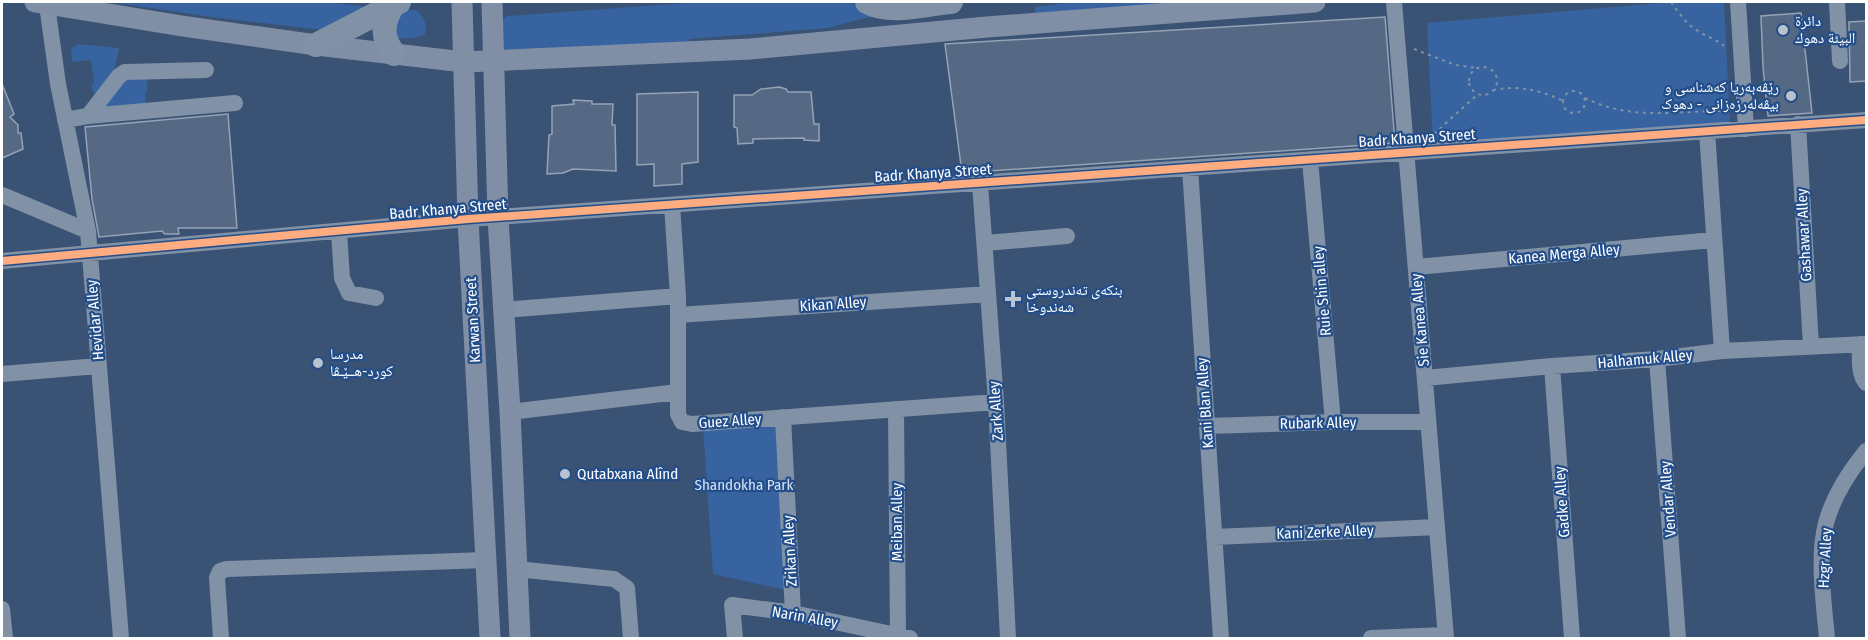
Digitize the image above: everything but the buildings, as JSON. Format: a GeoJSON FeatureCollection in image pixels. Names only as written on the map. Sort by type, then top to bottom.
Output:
{"type":"FeatureCollection","features":[{"type":"Feature","properties":{"kind":"highway"},"geometry":{"type":"LineString","coordinates":[[867,2],[890,8],[951,2]]}},
{"type":"Feature","properties":{"kind":"highway"},"geometry":{"type":"LineString","coordinates":[[316,45],[396,3]]}},
{"type":"Feature","properties":{"kind":"highway"},"geometry":{"type":"LineString","coordinates":[[394,54],[384,36],[387,15],[396,3]]}},
{"type":"Feature","properties":{"kind":"main road","name":"Karwan Street"},"geometry":{"type":"LineString","coordinates":[[462,2],[468,219],[490,639]]}},
{"type":"Feature","properties":{"kind":"main road","name":"Karwan Street"},"geometry":{"type":"LineString","coordinates":[[492,2],[498,218],[510,412],[520,639]]}},
{"type":"Feature","properties":{"kind":"main road"},"geometry":{"type":"LineString","coordinates":[[41,3],[316,45],[464,62],[750,49],[987,27],[1315,2]]}},
{"type":"Feature","properties":{"kind":"street","name":"Sie Kanea Alley"},"geometry":{"type":"LineString","coordinates":[[1394,2],[1446,637]]}},
{"type":"Feature","properties":{"kind":"street"},"geometry":{"type":"LineString","coordinates":[[1738,2],[1746,129]]}},
{"type":"Feature","properties":{"kind":"street"},"geometry":{"type":"LineString","coordinates":[[1837,2],[1840,61]]}},
{"type":"Feature","properties":{"kind":"street","name":"Hevidar Alley"},"geometry":{"type":"LineString","coordinates":[[41,3],[88,231],[121,639]]}},
{"type":"Feature","properties":{"kind":"street"},"geometry":{"type":"LineString","coordinates":[[88,116],[124,72],[206,70]]}},
{"type":"Feature","properties":{"kind":"street"},"geometry":{"type":"LineString","coordinates":[[65,120],[235,103]]}},
{"type":"Feature","properties":{"kind":"street","name":"Badr Khanya Street"},"geometry":{"type":"LineString","coordinates":[[2,261],[468,219],[1866,120]]}},
{"type":"Feature","properties":{"kind":"street","name":"Gashawar Alley"},"geometry":{"type":"LineString","coordinates":[[1798,124],[1811,346]]}},
{"type":"Feature","properties":{"kind":"street"},"geometry":{"type":"LineString","coordinates":[[1707,131],[1722,351]]}},
{"type":"Feature","properties":{"kind":"street","name":"Ruie Shin alley"},"geometry":{"type":"LineString","coordinates":[[1310,160],[1333,422]]}},
{"type":"Feature","properties":{"kind":"street","name":"Kani Blan Alley"},"geometry":{"type":"LineString","coordinates":[[1190,168],[1221,639]]}},
{"type":"Feature","properties":{"kind":"street","name":"Zark Alley"},"geometry":{"type":"LineString","coordinates":[[980,184],[996,402],[1008,639]]}},
{"type":"Feature","properties":{"kind":"street"},"geometry":{"type":"LineString","coordinates":[[2,195],[88,231]]}},
{"type":"Feature","properties":{"kind":"street","name":"Guez Alley"},"geometry":{"type":"LineString","coordinates":[[672,205],[678,296],[678,414],[682,422],[692,424],[996,402]]}},
{"type":"Feature","properties":{"kind":"street"},"geometry":{"type":"LineString","coordinates":[[339,232],[342,278],[349,293],[376,298]]}},
{"type":"Feature","properties":{"kind":"street"},"geometry":{"type":"LineString","coordinates":[[985,243],[1067,236]]}},
{"type":"Feature","properties":{"kind":"street","name":"Kanea Merga Alley"},"geometry":{"type":"LineString","coordinates":[[1416,267],[1713,240]]}},
{"type":"Feature","properties":{"kind":"street","name":"Kikan Alley"},"geometry":{"type":"LineString","coordinates":[[678,315],[988,294]]}},
{"type":"Feature","properties":{"kind":"street"},"geometry":{"type":"LineString","coordinates":[[503,310],[678,296]]}},
{"type":"Feature","properties":{"kind":"street"},"geometry":{"type":"LineString","coordinates":[[1863,344],[1861,369],[1866,383]]}},
{"type":"Feature","properties":{"kind":"street","name":"Halhamuk Alley"},"geometry":{"type":"LineString","coordinates":[[1425,378],[1657,359],[1722,351],[1863,344]]}},
{"type":"Feature","properties":{"kind":"street","name":"Vendar Alley"},"geometry":{"type":"LineString","coordinates":[[1657,359],[1678,639]]}},
{"type":"Feature","properties":{"kind":"street"},"geometry":{"type":"LineString","coordinates":[[2,374],[98,366]]}},
{"type":"Feature","properties":{"kind":"street","name":"Gadke Alley"},"geometry":{"type":"LineString","coordinates":[[1552,366],[1572,639]]}},
{"type":"Feature","properties":{"kind":"street"},"geometry":{"type":"LineString","coordinates":[[510,412],[678,392]]}},
{"type":"Feature","properties":{"kind":"street","name":"Meiban Alley"},"geometry":{"type":"LineString","coordinates":[[896,409],[904,637]]}},
{"type":"Feature","properties":{"kind":"street","name":"Zrikan Alley"},"geometry":{"type":"LineString","coordinates":[[783,417],[793,613]]}},
{"type":"Feature","properties":{"kind":"street","name":"Rubark Alley"},"geometry":{"type":"LineString","coordinates":[[1207,426],[1428,422]]}},
{"type":"Feature","properties":{"kind":"street","name":"Hzgr Alley"},"geometry":{"type":"LineString","coordinates":[[1827,639],[1822,562],[1826,524],[1838,492],[1866,452]]}},
{"type":"Feature","properties":{"kind":"street","name":"Kani Zerke Alley"},"geometry":{"type":"LineString","coordinates":[[1214,537],[1437,527]]}},
{"type":"Feature","properties":{"kind":"street"},"geometry":{"type":"LineString","coordinates":[[221,639],[218,578],[220,572],[226,569],[486,560]]}},
{"type":"Feature","properties":{"kind":"street"},"geometry":{"type":"LineString","coordinates":[[516,569],[614,579],[627,588],[631,639]]}},
{"type":"Feature","properties":{"kind":"street","name":"Narin Alley"},"geometry":{"type":"LineString","coordinates":[[735,639],[732,605],[793,613],[904,637]]}},
{"type":"Feature","properties":{"kind":"street"},"geometry":{"type":"LineString","coordinates":[[2,609],[5,639]]}},
{"type":"Feature","properties":{"kind":"street"},"geometry":{"type":"LineString","coordinates":[[1371,639],[1446,637]]}},
{"type":"Feature","properties":{"kind":"path"},"geometry":{"type":"LineString","coordinates":[[1671,2],[1684,20],[1696,30],[1716,39],[1726,48]]}},
{"type":"Feature","properties":{"kind":"path"},"geometry":{"type":"LineString","coordinates":[[1397,44],[1447,63],[1477,68],[1486,67],[1494,71],[1497,84],[1487,94],[1478,94],[1471,88],[1470,75],[1477,68]]}},
{"type":"Feature","properties":{"kind":"path"},"geometry":{"type":"LineString","coordinates":[[1493,90],[1526,88],[1542,91],[1563,101],[1567,111],[1577,113],[1584,109],[1585,98]]}},
{"type":"Feature","properties":{"kind":"path"},"geometry":{"type":"LineString","coordinates":[[1563,101],[1566,94],[1573,91],[1598,105],[1647,114],[1730,111]]}},
{"type":"Feature","properties":{"kind":"path"},"geometry":{"type":"LineString","coordinates":[[1433,135],[1478,94]]}},
{"type":"Feature","properties":{"kind":"green space"},"geometry":{"type":"Polygon","coordinates":[[[110,2],[322,2],[383,8],[322,30],[110,2]]]}},
{"type":"Feature","properties":{"kind":"green space"},"geometry":{"type":"Polygon","coordinates":[[[701,2],[849,2],[873,16],[828,28],[689,39],[689,47],[503,56],[501,21],[507,16],[701,2]]]}},
{"type":"Feature","properties":{"kind":"green space"},"geometry":{"type":"Polygon","coordinates":[[[1073,2],[1237,2],[1034,18],[1035,7],[1073,2]]]}},
{"type":"Feature","properties":{"kind":"green space"},"geometry":{"type":"Polygon","coordinates":[[[1672,2],[1724,2],[1730,124],[1433,143],[1427,23],[1672,2]]]}},
{"type":"Feature","properties":{"kind":"green space"},"geometry":{"type":"Polygon","coordinates":[[[392,9],[416,10],[424,20],[425,34],[411,38],[387,37],[392,9]]]}},
{"type":"Feature","properties":{"kind":"green space"},"geometry":{"type":"Polygon","coordinates":[[[78,44],[119,48],[114,71],[96,98],[91,86],[94,82],[91,60],[72,62],[71,49],[78,44]]]}},
{"type":"Feature","properties":{"kind":"green space"},"geometry":{"type":"Polygon","coordinates":[[[146,77],[148,91],[145,91],[146,108],[101,109],[123,82],[146,77]]]}},
{"type":"Feature","properties":{"kind":"green space","name":"Shandokha Park"},"geometry":{"type":"Polygon","coordinates":[[[776,424],[786,590],[713,574],[703,426],[776,424]]]}},
{"type":"Feature","properties":{"kind":"cycle path"},"geometry":{"type":"LineString","coordinates":[[2,261],[468,219],[1866,120]]}},
{"type":"Feature","properties":{"kind":"place","name":"دائرة البيئة دهوك"},"geometry":{"type":"Point","coordinates":[1783,30]}},
{"type":"Feature","properties":{"kind":"place","name":"رێڤەبەریا کەشناسی و بیڤەلەرزەزانی - دهوک"},"geometry":{"type":"Point","coordinates":[1791,96]}},
{"type":"Feature","properties":{"kind":"place","name":"بنکەی تەندروستی شەندوخا"},"geometry":{"type":"Point","coordinates":[1013,299]}},
{"type":"Feature","properties":{"kind":"place","name":"مدرسا كورد-هــێـڤا"},"geometry":{"type":"Point","coordinates":[318,363]}},
{"type":"Feature","properties":{"kind":"place","name":"Qutabxana Alînd"},"geometry":{"type":"Point","coordinates":[565,474]}}]}
